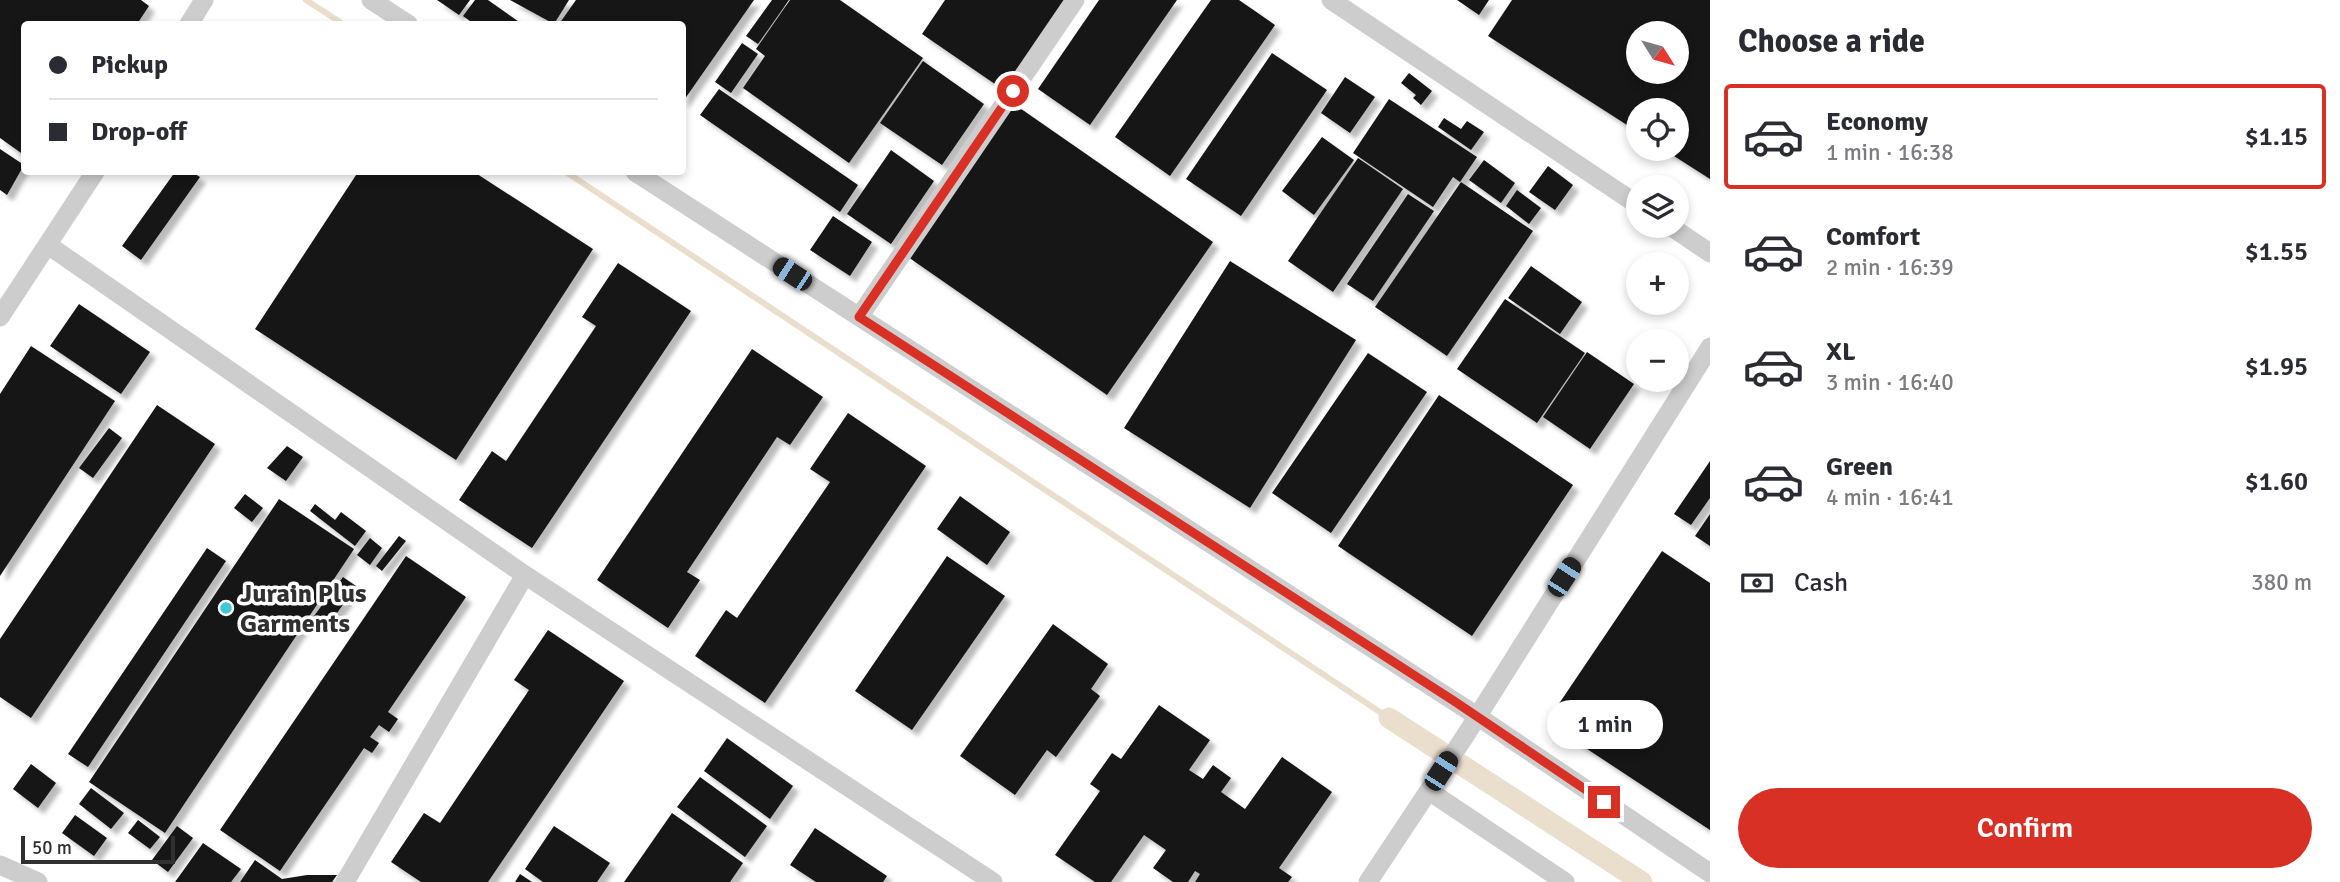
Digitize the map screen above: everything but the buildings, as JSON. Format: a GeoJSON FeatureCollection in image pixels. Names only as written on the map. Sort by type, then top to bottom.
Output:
{"type":"FeatureCollection","features":[{"type":"Feature","properties":{"kind":"street"},"geometry":{"type":"LineString","coordinates":[[191,21],[204,0]]}},
{"type":"Feature","properties":{"kind":"street"},"geometry":{"type":"LineString","coordinates":[[370,0],[403,21]]}},
{"type":"Feature","properties":{"kind":"street"},"geometry":{"type":"LineString","coordinates":[[859,317],[1075,0]]}},
{"type":"Feature","properties":{"kind":"street"},"geometry":{"type":"LineString","coordinates":[[1331,0],[1626,197]]}},
{"type":"Feature","properties":{"kind":"street"},"geometry":{"type":"LineString","coordinates":[[0,317],[93,175]]}},
{"type":"Feature","properties":{"kind":"street"},"geometry":{"type":"LineString","coordinates":[[640,175],[859,317],[1472,724],[1710,873]]}},
{"type":"Feature","properties":{"kind":"street"},"geometry":{"type":"LineString","coordinates":[[1688,238],[1710,253]]}},
{"type":"Feature","properties":{"kind":"street"},"geometry":{"type":"LineString","coordinates":[[48,245],[525,575],[993,882]]}},
{"type":"Feature","properties":{"kind":"street"},"geometry":{"type":"LineString","coordinates":[[1368,882],[1472,724],[1710,347]]}},
{"type":"Feature","properties":{"kind":"street"},"geometry":{"type":"LineString","coordinates":[[345,882],[525,575]]}},
{"type":"Feature","properties":{"kind":"street"},"geometry":{"type":"LineString","coordinates":[[1429,791],[1565,882]]}},
{"type":"Feature","properties":{"kind":"street"},"geometry":{"type":"LineString","coordinates":[[0,865],[38,882]]}},
{"type":"Feature","properties":{"kind":"waterway"},"geometry":{"type":"LineString","coordinates":[[306,0],[338,21]]}},
{"type":"Feature","properties":{"kind":"waterway"},"geometry":{"type":"LineString","coordinates":[[571,175],[1389,718]]}},
{"type":"Feature","properties":{"kind":"waterway"},"geometry":{"type":"LineString","coordinates":[[1389,718],[1642,882]]}},
{"type":"Feature","properties":{"kind":"place","name":"Jurain Plus Garments"},"geometry":{"type":"Point","coordinates":[226,608]}},
{"type":"Feature","properties":{"kind":"route"},"geometry":{"type":"LineString","coordinates":[[1013,91],[859,317],[1454,701],[1604,802]]}}]}
